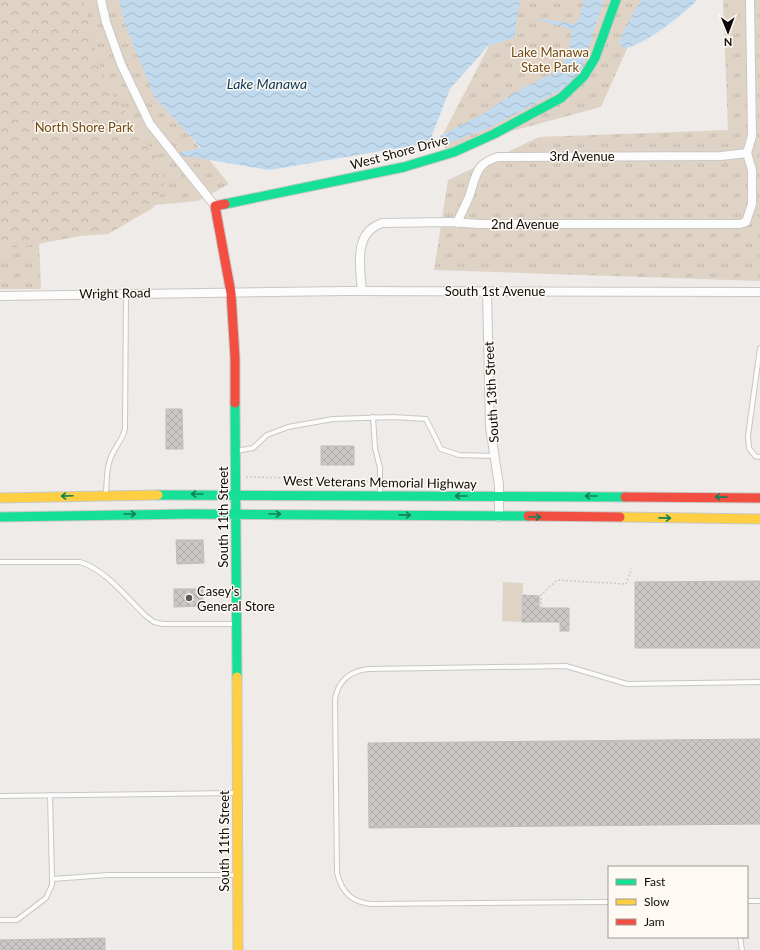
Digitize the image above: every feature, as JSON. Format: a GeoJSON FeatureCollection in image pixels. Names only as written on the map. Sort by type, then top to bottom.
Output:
{"type":"FeatureCollection","features":[{"type":"Feature","properties":{"kind":"main road","name":"West Shore Drive"},"geometry":{"type":"LineString","coordinates":[[216,206],[404,167],[454,152],[494,134],[561,98],[577,84],[595,58],[616,0]]}},
{"type":"Feature","properties":{"kind":"main road","name":"South 11th Street"},"geometry":{"type":"LineString","coordinates":[[216,206],[231,292],[235,358],[238,950]]}},
{"type":"Feature","properties":{"kind":"main road","name":"West Veterans Memorial Highway"},"geometry":{"type":"LineString","coordinates":[[0,498],[106,495],[236,494],[760,498]]}},
{"type":"Feature","properties":{"kind":"main road"},"geometry":{"type":"LineString","coordinates":[[0,517],[91,514],[236,514],[760,519]]}},
{"type":"Feature","properties":{"kind":"street"},"geometry":{"type":"LineString","coordinates":[[101,0],[106,22],[121,64],[150,124],[216,206]]}},
{"type":"Feature","properties":{"kind":"street"},"geometry":{"type":"LineString","coordinates":[[747,153],[752,136],[750,0]]}},
{"type":"Feature","properties":{"kind":"street","name":"2nd Avenue"},"geometry":{"type":"LineString","coordinates":[[362,291],[362,240],[367,232],[374,226],[388,223],[740,224],[746,222],[752,204],[752,170],[747,153]]}},
{"type":"Feature","properties":{"kind":"street","name":"3rd Avenue"},"geometry":{"type":"LineString","coordinates":[[457,222],[469,197],[476,173],[488,161],[498,157],[721,156],[747,153]]}},
{"type":"Feature","properties":{"kind":"street","name":"South 13th Street"},"geometry":{"type":"LineString","coordinates":[[487,291],[490,427],[500,496],[499,517]]}},
{"type":"Feature","properties":{"kind":"street","name":"South 1st Avenue"},"geometry":{"type":"LineString","coordinates":[[231,292],[760,292]]}},
{"type":"Feature","properties":{"kind":"street","name":"Wright Road"},"geometry":{"type":"LineString","coordinates":[[0,296],[231,292]]}},
{"type":"Feature","properties":{"kind":"lane"},"geometry":{"type":"LineString","coordinates":[[106,495],[108,468],[111,458],[124,434],[125,429],[126,293]]}},
{"type":"Feature","properties":{"kind":"lane"},"geometry":{"type":"LineString","coordinates":[[760,348],[748,436],[749,448],[755,456],[760,457]]}},
{"type":"Feature","properties":{"kind":"lane"},"geometry":{"type":"LineString","coordinates":[[236,451],[254,448],[267,435],[288,427],[333,419],[373,417],[426,419],[441,449],[459,455],[494,456]]}},
{"type":"Feature","properties":{"kind":"lane"},"geometry":{"type":"LineString","coordinates":[[373,417],[375,448],[380,468],[380,495]]}},
{"type":"Feature","properties":{"kind":"lane"},"geometry":{"type":"LineString","coordinates":[[0,562],[80,562],[90,565],[100,572],[154,622],[163,624],[236,624]]}},
{"type":"Feature","properties":{"kind":"lane"},"geometry":{"type":"LineString","coordinates":[[608,902],[371,904],[361,903],[351,898],[344,892],[337,873],[335,699],[337,690],[343,681],[358,670],[368,669],[566,666],[627,684],[760,682]]}},
{"type":"Feature","properties":{"kind":"lane"},"geometry":{"type":"LineString","coordinates":[[0,796],[237,793]]}},
{"type":"Feature","properties":{"kind":"lane"},"geometry":{"type":"LineString","coordinates":[[0,920],[17,920],[46,898],[52,885],[50,795]]}},
{"type":"Feature","properties":{"kind":"lane"},"geometry":{"type":"LineString","coordinates":[[52,879],[108,875],[238,875]]}},
{"type":"Feature","properties":{"kind":"lane"},"geometry":{"type":"LineString","coordinates":[[748,901],[760,901]]}},
{"type":"Feature","properties":{"kind":"lane"},"geometry":{"type":"LineString","coordinates":[[740,938],[742,950]]}},
{"type":"Feature","properties":{"kind":"path"},"geometry":{"type":"LineString","coordinates":[[541,608],[541,595],[557,580],[626,584],[632,568]]}},
{"type":"Feature","properties":{"kind":"green space","name":"North Shore Park"},"geometry":{"type":"Polygon","coordinates":[[[0,0],[121,0],[194,141],[229,184],[198,201],[38,216],[41,289],[0,289],[0,0]]]}},
{"type":"Feature","properties":{"kind":"green space","name":"North Shore Park"},"geometry":{"type":"Polygon","coordinates":[[[0,0],[84,0],[98,63],[113,95],[155,154],[163,170],[164,189],[153,208],[108,234],[80,236],[0,249],[0,0]]]}},
{"type":"Feature","properties":{"kind":"green space","name":"Lake Manawa State Park"},"geometry":{"type":"Polygon","coordinates":[[[513,0],[649,0],[601,107],[445,149],[442,136],[513,0]]]}},
{"type":"Feature","properties":{"kind":"green space"},"geometry":{"type":"Polygon","coordinates":[[[723,0],[760,0],[760,281],[434,270],[448,180],[539,137],[728,130],[723,0]]]}},
{"type":"Feature","properties":{"kind":"green space"},"geometry":{"type":"Polygon","coordinates":[[[503,582],[523,583],[522,622],[502,621],[503,582]]]}},
{"type":"Feature","properties":{"kind":"water","name":"Lake Manawa"},"geometry":{"type":"Polygon","coordinates":[[[119,0],[520,0],[514,38],[488,46],[450,89],[429,143],[269,170],[173,154],[201,148],[155,98],[126,27],[119,0]]]}},
{"type":"Feature","properties":{"kind":"water"},"geometry":{"type":"Polygon","coordinates":[[[584,0],[604,0],[584,63],[575,78],[561,90],[491,127],[441,146],[438,142],[440,136],[483,114],[512,94],[561,69],[569,50],[572,30],[538,18],[573,24],[579,20],[584,0]]]}},
{"type":"Feature","properties":{"kind":"water"},"geometry":{"type":"Polygon","coordinates":[[[641,0],[697,0],[662,29],[641,42],[624,48],[619,43],[622,34],[641,0]]]}},
{"type":"Feature","properties":{"kind":"building"},"geometry":{"type":"Polygon","coordinates":[[[166,409],[182,409],[183,449],[166,449],[166,409]]]}},
{"type":"Feature","properties":{"kind":"building"},"geometry":{"type":"Polygon","coordinates":[[[321,446],[354,446],[354,465],[321,465],[321,446]]]}},
{"type":"Feature","properties":{"kind":"building"},"geometry":{"type":"Polygon","coordinates":[[[176,540],[203,540],[204,563],[177,564],[176,540]]]}},
{"type":"Feature","properties":{"kind":"building"},"geometry":{"type":"Polygon","coordinates":[[[760,581],[760,648],[635,648],[635,582],[760,581]]]}},
{"type":"Feature","properties":{"kind":"building","name":"Casey's General Store"},"geometry":{"type":"Polygon","coordinates":[[[174,589],[203,589],[203,606],[174,607],[174,589]]]}},
{"type":"Feature","properties":{"kind":"building"},"geometry":{"type":"Polygon","coordinates":[[[523,595],[539,596],[539,608],[569,608],[569,631],[560,631],[560,622],[522,622],[523,595]]]}},
{"type":"Feature","properties":{"kind":"building"},"geometry":{"type":"Polygon","coordinates":[[[760,739],[760,824],[369,828],[368,743],[760,739]]]}},
{"type":"Feature","properties":{"kind":"building"},"geometry":{"type":"Polygon","coordinates":[[[105,938],[105,950],[0,950],[0,940],[105,938]]]}},
{"type":"Feature","properties":{"kind":"traffic: fast"},"geometry":{"type":"LineString","coordinates":[[225,204],[404,167],[454,152],[494,134],[561,98],[584,76],[595,58],[616,0]]}},
{"type":"Feature","properties":{"kind":"traffic: fast"},"geometry":{"type":"LineString","coordinates":[[235,403],[237,677]]}},
{"type":"Feature","properties":{"kind":"traffic: fast"},"geometry":{"type":"LineString","coordinates":[[158,495],[625,497]]}},
{"type":"Feature","properties":{"kind":"traffic: fast"},"geometry":{"type":"LineString","coordinates":[[0,517],[190,514],[528,516]]}},
{"type":"Feature","properties":{"kind":"traffic: slow"},"geometry":{"type":"LineString","coordinates":[[0,498],[158,495]]}},
{"type":"Feature","properties":{"kind":"traffic: slow"},"geometry":{"type":"LineString","coordinates":[[620,517],[760,519]]}},
{"type":"Feature","properties":{"kind":"traffic: slow"},"geometry":{"type":"LineString","coordinates":[[237,677],[238,950]]}},
{"type":"Feature","properties":{"kind":"traffic: jam"},"geometry":{"type":"LineString","coordinates":[[225,204],[215,206],[231,293],[235,358],[235,403]]}},
{"type":"Feature","properties":{"kind":"traffic: jam"},"geometry":{"type":"LineString","coordinates":[[625,497],[760,498]]}},
{"type":"Feature","properties":{"kind":"traffic: jam"},"geometry":{"type":"LineString","coordinates":[[528,516],[620,517]]}},
{"type":"Feature","properties":{"kind":"place","name":"Casey's General Store"},"geometry":{"type":"Point","coordinates":[189,598]}}]}
